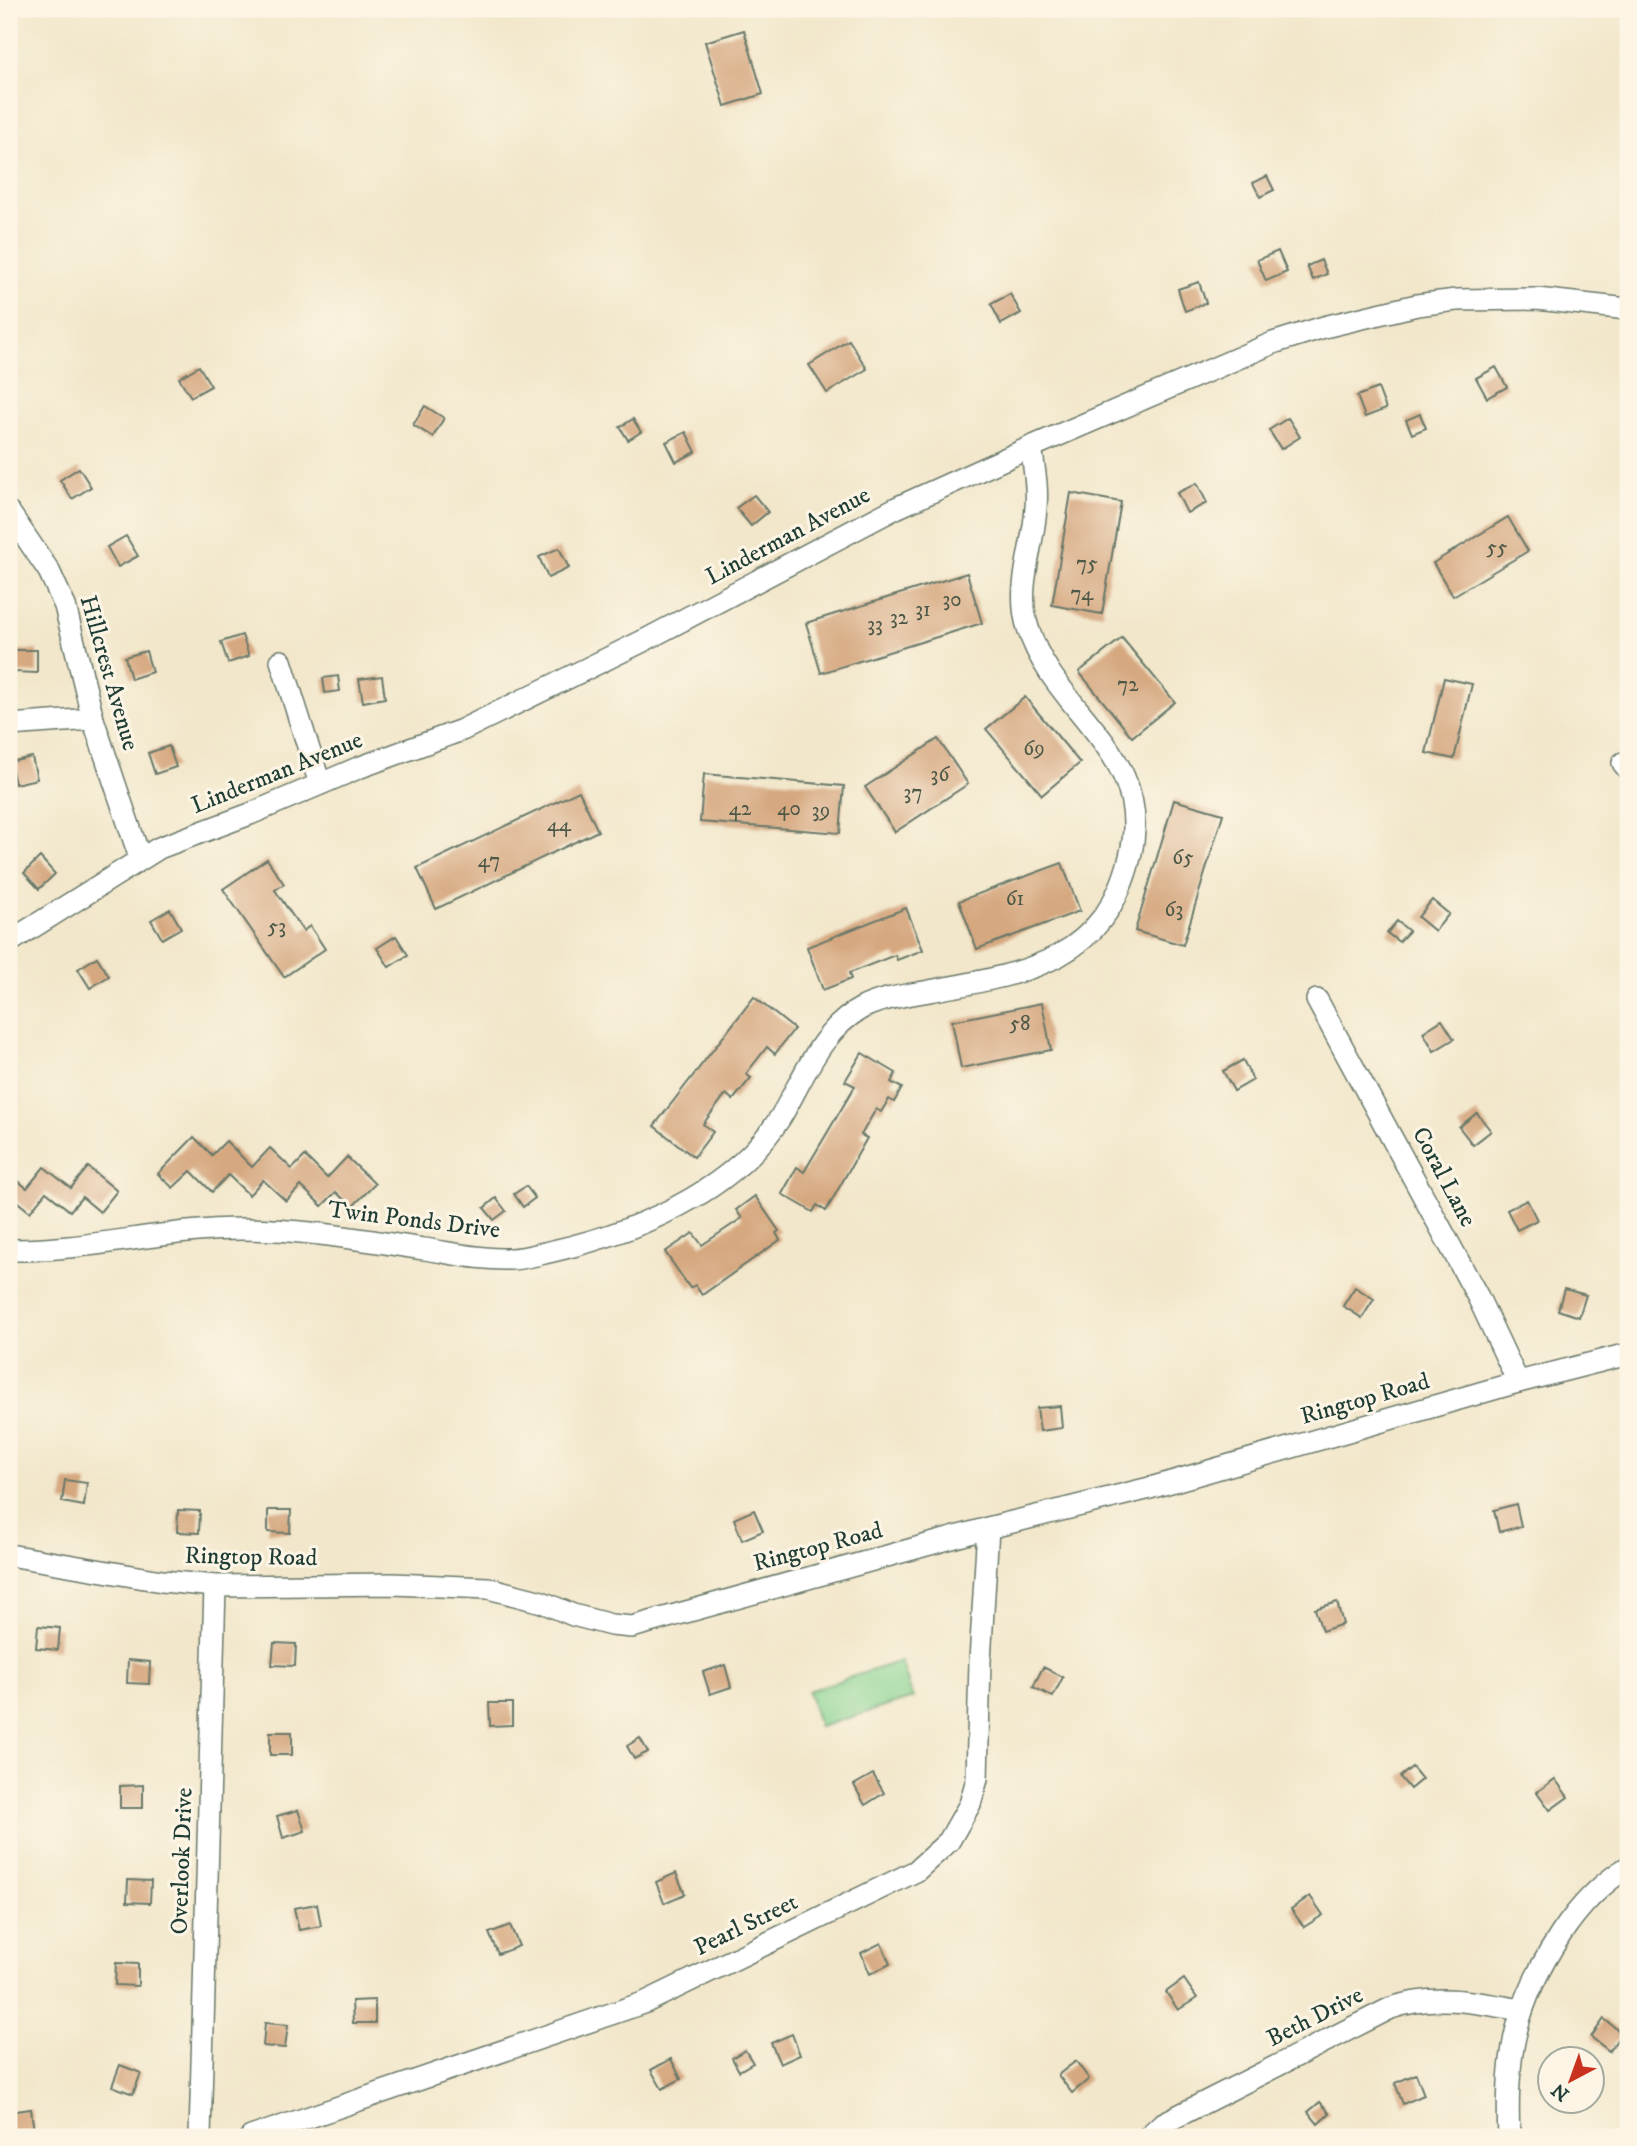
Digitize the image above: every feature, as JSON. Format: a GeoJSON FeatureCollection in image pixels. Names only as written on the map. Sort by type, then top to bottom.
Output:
{"type":"FeatureCollection","features":[{"type":"Feature","properties":{"kind":"street","name":"Linderman Avenue"},"geometry":{"type":"LineString","coordinates":[[9,942],[139,858],[159,848],[462,730],[642,642],[896,509],[1031,447],[1273,343],[1324,327],[1417,305],[1456,300],[1537,299],[1628,309]]}},
{"type":"Feature","properties":{"kind":"street","name":"Twin Ponds Drive"},"geometry":{"type":"LineString","coordinates":[[9,1250],[40,1251],[202,1231],[244,1229],[335,1236],[488,1259],[516,1259],[589,1243],[648,1221],[693,1198],[741,1165],[779,1120],[818,1050],[836,1028],[855,1012],[867,1005],[900,997],[1009,976],[1069,951],[1084,939],[1107,913],[1120,889],[1131,854],[1135,818],[1125,775],[1114,755],[1065,694],[1034,645],[1026,621],[1023,603],[1036,508],[1036,477],[1031,447]]}},
{"type":"Feature","properties":{"kind":"street","name":"Hillcrest Avenue"},"geometry":{"type":"LineString","coordinates":[[9,512],[49,571],[65,606],[93,719],[139,858]]}},
{"type":"Feature","properties":{"kind":"street"},"geometry":{"type":"LineString","coordinates":[[281,661],[320,784]]}},
{"type":"Feature","properties":{"kind":"street"},"geometry":{"type":"LineString","coordinates":[[9,725],[93,719]]}},
{"type":"Feature","properties":{"kind":"street","name":"Coral Lane"},"geometry":{"type":"LineString","coordinates":[[1317,1000],[1479,1297],[1518,1382]]}},
{"type":"Feature","properties":{"kind":"street","name":"Ringtop Road"},"geometry":{"type":"LineString","coordinates":[[9,1555],[162,1581],[215,1586],[393,1584],[488,1588],[542,1602],[598,1622],[632,1627],[988,1528],[1150,1488],[1518,1382],[1628,1354]]}},
{"type":"Feature","properties":{"kind":"street","name":"Pearl Street"},"geometry":{"type":"LineString","coordinates":[[251,2137],[646,2001],[916,1871],[949,1841],[970,1804],[977,1779],[980,1661],[988,1528]]}},
{"type":"Feature","properties":{"kind":"street","name":"Overlook Drive"},"geometry":{"type":"LineString","coordinates":[[200,2137],[215,1586]]}},
{"type":"Feature","properties":{"kind":"street"},"geometry":{"type":"LineString","coordinates":[[1509,2137],[1507,2094],[1513,2040],[1521,2010],[1539,1967],[1575,1913],[1594,1893],[1628,1867]]}},
{"type":"Feature","properties":{"kind":"street","name":"Beth Drive"},"geometry":{"type":"LineString","coordinates":[[1147,2137],[1162,2124],[1391,2008],[1410,2001],[1473,2001],[1521,2010]]}},
{"type":"Feature","properties":{"kind":"green space"},"geometry":{"type":"Polygon","coordinates":[[[901,1661],[913,1698],[819,1727],[808,1691],[901,1661]]]}},
{"type":"Feature","properties":{"kind":"building"},"geometry":{"type":"Polygon","coordinates":[[[744,30],[763,94],[725,106],[705,42],[744,30]]]}},
{"type":"Feature","properties":{"kind":"building"},"geometry":{"type":"Polygon","coordinates":[[[1267,176],[1274,190],[1260,197],[1253,183],[1267,176]]]}},
{"type":"Feature","properties":{"kind":"building"},"geometry":{"type":"Polygon","coordinates":[[[1278,251],[1287,272],[1266,281],[1257,260],[1278,251]]]}},
{"type":"Feature","properties":{"kind":"building"},"geometry":{"type":"Polygon","coordinates":[[[1321,260],[1327,274],[1313,280],[1307,266],[1321,260]]]}},
{"type":"Feature","properties":{"kind":"building"},"geometry":{"type":"Polygon","coordinates":[[[1199,282],[1206,303],[1185,311],[1178,289],[1199,282]]]}},
{"type":"Feature","properties":{"kind":"building"},"geometry":{"type":"Polygon","coordinates":[[[1010,294],[1021,313],[1001,324],[991,304],[1010,294]]]}},
{"type":"Feature","properties":{"kind":"building"},"geometry":{"type":"Polygon","coordinates":[[[849,340],[867,369],[827,393],[809,365],[849,340]]]}},
{"type":"Feature","properties":{"kind":"building"},"geometry":{"type":"Polygon","coordinates":[[[199,366],[211,386],[191,397],[179,378],[199,366]]]}},
{"type":"Feature","properties":{"kind":"building"},"geometry":{"type":"Polygon","coordinates":[[[1496,367],[1507,387],[1487,398],[1476,378],[1496,367]]]}},
{"type":"Feature","properties":{"kind":"building"},"geometry":{"type":"Polygon","coordinates":[[[1378,388],[1386,409],[1365,417],[1357,396],[1378,388]]]}},
{"type":"Feature","properties":{"kind":"building"},"geometry":{"type":"Polygon","coordinates":[[[425,406],[444,418],[433,437],[413,425],[425,406]]]}},
{"type":"Feature","properties":{"kind":"building"},"geometry":{"type":"Polygon","coordinates":[[[1420,414],[1426,428],[1412,434],[1406,420],[1420,414]]]}},
{"type":"Feature","properties":{"kind":"building"},"geometry":{"type":"Polygon","coordinates":[[[1288,418],[1300,437],[1281,449],[1269,430],[1288,418]]]}},
{"type":"Feature","properties":{"kind":"building"},"geometry":{"type":"Polygon","coordinates":[[[633,419],[641,432],[628,440],[620,427],[633,419]]]}},
{"type":"Feature","properties":{"kind":"building"},"geometry":{"type":"Polygon","coordinates":[[[686,432],[696,452],[676,462],[666,442],[686,432]]]}},
{"type":"Feature","properties":{"kind":"building"},"geometry":{"type":"Polygon","coordinates":[[[79,468],[91,487],[72,499],[60,480],[79,468]]]}},
{"type":"Feature","properties":{"kind":"building"},"geometry":{"type":"Polygon","coordinates":[[[1197,483],[1207,503],[1187,513],[1177,493],[1197,483]]]}},
{"type":"Feature","properties":{"kind":"building"},"geometry":{"type":"Polygon","coordinates":[[[1071,493],[1121,502],[1102,614],[1052,605],[1071,493]]]}},
{"type":"Feature","properties":{"kind":"building"},"geometry":{"type":"Polygon","coordinates":[[[754,495],[768,512],[751,526],[736,508],[754,495]]]}},
{"type":"Feature","properties":{"kind":"building"},"geometry":{"type":"Polygon","coordinates":[[[1508,517],[1528,551],[1453,596],[1433,563],[1508,517]]]}},
{"type":"Feature","properties":{"kind":"building"},"geometry":{"type":"Polygon","coordinates":[[[126,536],[138,556],[118,567],[107,547],[126,536]]]}},
{"type":"Feature","properties":{"kind":"building"},"geometry":{"type":"Polygon","coordinates":[[[559,548],[569,568],[548,578],[539,557],[559,548]]]}},
{"type":"Feature","properties":{"kind":"building"},"geometry":{"type":"Polygon","coordinates":[[[967,573],[982,623],[821,673],[806,623],[967,573]]]}},
{"type":"Feature","properties":{"kind":"building"},"geometry":{"type":"Polygon","coordinates":[[[242,635],[249,656],[228,663],[221,642],[242,635]]]}},
{"type":"Feature","properties":{"kind":"building"},"geometry":{"type":"Polygon","coordinates":[[[1122,638],[1175,702],[1132,737],[1079,672],[1122,638]]]}},
{"type":"Feature","properties":{"kind":"building"},"geometry":{"type":"Polygon","coordinates":[[[15,650],[37,650],[37,673],[14,672],[15,650]]]}},
{"type":"Feature","properties":{"kind":"building"},"geometry":{"type":"Polygon","coordinates":[[[146,651],[152,672],[131,679],[125,657],[146,651]]]}},
{"type":"Feature","properties":{"kind":"building"},"geometry":{"type":"Polygon","coordinates":[[[338,676],[340,691],[325,693],[323,678],[338,676]]]}},
{"type":"Feature","properties":{"kind":"building"},"geometry":{"type":"Polygon","coordinates":[[[382,676],[385,698],[363,702],[359,679],[382,676]]]}},
{"type":"Feature","properties":{"kind":"building"},"geometry":{"type":"Polygon","coordinates":[[[1444,678],[1472,684],[1454,759],[1426,753],[1444,678]]]}},
{"type":"Feature","properties":{"kind":"building"},"geometry":{"type":"Polygon","coordinates":[[[1025,697],[1080,763],[1042,795],[986,729],[1025,697]]]}},
{"type":"Feature","properties":{"kind":"building"},"geometry":{"type":"Polygon","coordinates":[[[938,739],[968,784],[895,832],[865,787],[938,739]]]}},
{"type":"Feature","properties":{"kind":"building"},"geometry":{"type":"Polygon","coordinates":[[[169,746],[176,767],[155,774],[148,753],[169,746]]]}},
{"type":"Feature","properties":{"kind":"building"},"geometry":{"type":"Polygon","coordinates":[[[32,757],[37,779],[15,784],[10,762],[32,757]]]}},
{"type":"Feature","properties":{"kind":"building"},"geometry":{"type":"Polygon","coordinates":[[[704,774],[844,786],[840,833],[700,822],[704,774]]]}},
{"type":"Feature","properties":{"kind":"building"},"geometry":{"type":"Polygon","coordinates":[[[579,791],[598,831],[436,909],[417,868],[579,791]]]}},
{"type":"Feature","properties":{"kind":"building"},"geometry":{"type":"Polygon","coordinates":[[[1174,800],[1223,814],[1183,945],[1135,931],[1174,800]]]}},
{"type":"Feature","properties":{"kind":"building"},"geometry":{"type":"Polygon","coordinates":[[[40,857],[55,874],[39,889],[24,873],[40,857]]]}},
{"type":"Feature","properties":{"kind":"building"},"geometry":{"type":"Polygon","coordinates":[[[267,859],[284,884],[275,890],[303,931],[310,926],[325,949],[284,977],[223,889],[267,859]]]}},
{"type":"Feature","properties":{"kind":"building"},"geometry":{"type":"Polygon","coordinates":[[[1062,863],[1080,911],[977,949],[959,901],[1062,863]]]}},
{"type":"Feature","properties":{"kind":"building"},"geometry":{"type":"Polygon","coordinates":[[[1432,900],[1449,914],[1435,931],[1418,917],[1432,900]]]}},
{"type":"Feature","properties":{"kind":"building"},"geometry":{"type":"Polygon","coordinates":[[[906,908],[923,950],[897,960],[895,955],[849,973],[851,979],[823,990],[807,947],[906,908]]]}},
{"type":"Feature","properties":{"kind":"building"},"geometry":{"type":"Polygon","coordinates":[[[170,909],[181,928],[162,939],[151,920],[170,909]]]}},
{"type":"Feature","properties":{"kind":"building"},"geometry":{"type":"Polygon","coordinates":[[[1397,921],[1409,931],[1399,942],[1387,933],[1397,921]]]}},
{"type":"Feature","properties":{"kind":"building"},"geometry":{"type":"Polygon","coordinates":[[[396,936],[408,955],[389,967],[377,948],[396,936]]]}},
{"type":"Feature","properties":{"kind":"building"},"geometry":{"type":"Polygon","coordinates":[[[97,957],[109,976],[90,988],[78,969],[97,957]]]}},
{"type":"Feature","properties":{"kind":"building"},"geometry":{"type":"Polygon","coordinates":[[[754,997],[794,1029],[775,1054],[767,1047],[746,1074],[751,1078],[733,1100],[726,1094],[703,1124],[713,1132],[694,1157],[654,1126],[754,997]]]}},
{"type":"Feature","properties":{"kind":"building"},"geometry":{"type":"Polygon","coordinates":[[[1042,1003],[1051,1050],[961,1068],[952,1021],[1042,1003]]]}},
{"type":"Feature","properties":{"kind":"building"},"geometry":{"type":"Polygon","coordinates":[[[1442,1020],[1454,1039],[1434,1051],[1423,1032],[1442,1020]]]}},
{"type":"Feature","properties":{"kind":"building"},"geometry":{"type":"Polygon","coordinates":[[[862,1053],[896,1073],[891,1082],[902,1088],[894,1102],[889,1099],[881,1112],[876,1109],[861,1135],[867,1138],[826,1211],[817,1205],[813,1212],[782,1194],[797,1167],[804,1172],[855,1086],[845,1081],[862,1053]]]}},
{"type":"Feature","properties":{"kind":"building"},"geometry":{"type":"Polygon","coordinates":[[[1243,1060],[1253,1080],[1234,1091],[1223,1071],[1243,1060]]]}},
{"type":"Feature","properties":{"kind":"building"},"geometry":{"type":"Polygon","coordinates":[[[1477,1113],[1491,1131],[1473,1145],[1459,1127],[1477,1113]]]}},
{"type":"Feature","properties":{"kind":"building"},"geometry":{"type":"Polygon","coordinates":[[[194,1137],[212,1155],[226,1141],[252,1167],[270,1148],[292,1169],[305,1156],[327,1178],[347,1157],[375,1184],[352,1207],[336,1192],[322,1206],[301,1186],[286,1201],[263,1180],[249,1195],[228,1175],[212,1192],[191,1171],[173,1188],[158,1174],[194,1137]]]}},
{"type":"Feature","properties":{"kind":"building"},"geometry":{"type":"Polygon","coordinates":[[[44,1167],[71,1188],[88,1167],[117,1191],[100,1212],[82,1197],[70,1211],[46,1192],[30,1212],[9,1195],[9,1174],[27,1188],[44,1167]]]}},
{"type":"Feature","properties":{"kind":"building"},"geometry":{"type":"Polygon","coordinates":[[[526,1186],[535,1198],[523,1207],[514,1194],[526,1186]]]}},
{"type":"Feature","properties":{"kind":"building"},"geometry":{"type":"Polygon","coordinates":[[[755,1196],[779,1231],[776,1233],[780,1240],[702,1295],[695,1285],[690,1288],[665,1252],[693,1233],[702,1245],[742,1218],[736,1210],[755,1196]]]}},
{"type":"Feature","properties":{"kind":"building"},"geometry":{"type":"Polygon","coordinates":[[[496,1198],[506,1211],[494,1220],[484,1208],[496,1198]]]}},
{"type":"Feature","properties":{"kind":"building"},"geometry":{"type":"Polygon","coordinates":[[[1527,1200],[1537,1220],[1517,1230],[1507,1210],[1527,1200]]]}},
{"type":"Feature","properties":{"kind":"building"},"geometry":{"type":"Polygon","coordinates":[[[1355,1287],[1374,1299],[1362,1318],[1343,1306],[1355,1287]]]}},
{"type":"Feature","properties":{"kind":"building"},"geometry":{"type":"Polygon","coordinates":[[[1564,1289],[1586,1295],[1579,1317],[1558,1310],[1564,1289]]]}},
{"type":"Feature","properties":{"kind":"building"},"geometry":{"type":"Polygon","coordinates":[[[1060,1406],[1062,1428],[1040,1431],[1037,1408],[1060,1406]]]}},
{"type":"Feature","properties":{"kind":"building"},"geometry":{"type":"Polygon","coordinates":[[[65,1480],[87,1483],[84,1506],[62,1502],[65,1480]]]}},
{"type":"Feature","properties":{"kind":"building"},"geometry":{"type":"Polygon","coordinates":[[[1516,1504],[1521,1526],[1499,1532],[1494,1510],[1516,1504]]]}},
{"type":"Feature","properties":{"kind":"building"},"geometry":{"type":"Polygon","coordinates":[[[178,1510],[200,1511],[199,1533],[177,1532],[178,1510]]]}},
{"type":"Feature","properties":{"kind":"building"},"geometry":{"type":"Polygon","coordinates":[[[268,1510],[291,1510],[290,1533],[268,1532],[268,1510]]]}},
{"type":"Feature","properties":{"kind":"building"},"geometry":{"type":"Polygon","coordinates":[[[754,1510],[763,1531],[742,1540],[734,1519],[754,1510]]]}},
{"type":"Feature","properties":{"kind":"building"},"geometry":{"type":"Polygon","coordinates":[[[1337,1602],[1343,1624],[1322,1631],[1315,1609],[1337,1602]]]}},
{"type":"Feature","properties":{"kind":"building"},"geometry":{"type":"Polygon","coordinates":[[[38,1626],[60,1628],[58,1650],[36,1648],[38,1626]]]}},
{"type":"Feature","properties":{"kind":"building"},"geometry":{"type":"Polygon","coordinates":[[[274,1643],[296,1644],[295,1666],[272,1665],[274,1643]]]}},
{"type":"Feature","properties":{"kind":"building"},"geometry":{"type":"Polygon","coordinates":[[[128,1660],[150,1662],[149,1684],[127,1683],[128,1660]]]}},
{"type":"Feature","properties":{"kind":"building"},"geometry":{"type":"Polygon","coordinates":[[[725,1665],[731,1687],[710,1694],[703,1672],[725,1665]]]}},
{"type":"Feature","properties":{"kind":"building"},"geometry":{"type":"Polygon","coordinates":[[[1043,1667],[1063,1677],[1053,1697],[1033,1687],[1043,1667]]]}},
{"type":"Feature","properties":{"kind":"building"},"geometry":{"type":"Polygon","coordinates":[[[489,1703],[512,1703],[512,1725],[490,1726],[489,1703]]]}},
{"type":"Feature","properties":{"kind":"building"},"geometry":{"type":"Polygon","coordinates":[[[270,1732],[292,1732],[292,1755],[270,1755],[270,1732]]]}},
{"type":"Feature","properties":{"kind":"building"},"geometry":{"type":"Polygon","coordinates":[[[640,1738],[648,1752],[634,1759],[627,1746],[640,1738]]]}},
{"type":"Feature","properties":{"kind":"building"},"geometry":{"type":"Polygon","coordinates":[[[1412,1767],[1422,1779],[1410,1789],[1400,1777],[1412,1767]]]}},
{"type":"Feature","properties":{"kind":"building"},"geometry":{"type":"Polygon","coordinates":[[[873,1774],[884,1793],[865,1805],[854,1785],[873,1774]]]}},
{"type":"Feature","properties":{"kind":"building"},"geometry":{"type":"Polygon","coordinates":[[[1555,1779],[1568,1797],[1550,1810],[1537,1792],[1555,1779]]]}},
{"type":"Feature","properties":{"kind":"building"},"geometry":{"type":"Polygon","coordinates":[[[143,1785],[143,1808],[120,1808],[120,1786],[143,1785]]]}},
{"type":"Feature","properties":{"kind":"building"},"geometry":{"type":"Polygon","coordinates":[[[298,1810],[305,1831],[283,1838],[277,1816],[298,1810]]]}},
{"type":"Feature","properties":{"kind":"building"},"geometry":{"type":"Polygon","coordinates":[[[676,1873],[685,1894],[664,1903],[656,1882],[676,1873]]]}},
{"type":"Feature","properties":{"kind":"building"},"geometry":{"type":"Polygon","coordinates":[[[128,1880],[151,1881],[150,1903],[127,1902],[128,1880]]]}},
{"type":"Feature","properties":{"kind":"building"},"geometry":{"type":"Polygon","coordinates":[[[1310,1896],[1323,1915],[1304,1927],[1291,1909],[1310,1896]]]}},
{"type":"Feature","properties":{"kind":"building"},"geometry":{"type":"Polygon","coordinates":[[[317,1904],[321,1926],[299,1930],[294,1908],[317,1904]]]}},
{"type":"Feature","properties":{"kind":"building"},"geometry":{"type":"Polygon","coordinates":[[[510,1925],[519,1946],[498,1954],[489,1933],[510,1925]]]}},
{"type":"Feature","properties":{"kind":"building"},"geometry":{"type":"Polygon","coordinates":[[[881,1943],[890,1964],[870,1974],[861,1953],[881,1943]]]}},
{"type":"Feature","properties":{"kind":"building"},"geometry":{"type":"Polygon","coordinates":[[[116,1963],[138,1964],[138,1986],[115,1985],[116,1963]]]}},
{"type":"Feature","properties":{"kind":"building"},"geometry":{"type":"Polygon","coordinates":[[[1184,1979],[1197,1998],[1178,2010],[1166,1992],[1184,1979]]]}},
{"type":"Feature","properties":{"kind":"building"},"geometry":{"type":"Polygon","coordinates":[[[375,2000],[375,2023],[353,2023],[352,2001],[375,2000]]]}},
{"type":"Feature","properties":{"kind":"building"},"geometry":{"type":"Polygon","coordinates":[[[1604,2019],[1622,2033],[1609,2051],[1606,2044],[1600,2044],[1591,2037],[1604,2019]]]}},
{"type":"Feature","properties":{"kind":"building"},"geometry":{"type":"Polygon","coordinates":[[[265,2023],[288,2025],[285,2048],[263,2046],[265,2023]]]}},
{"type":"Feature","properties":{"kind":"building"},"geometry":{"type":"Polygon","coordinates":[[[792,2034],[800,2055],[780,2064],[771,2043],[792,2034]]]}},
{"type":"Feature","properties":{"kind":"building"},"geometry":{"type":"Polygon","coordinates":[[[745,2050],[753,2063],[739,2071],[732,2058],[745,2050]]]}},
{"type":"Feature","properties":{"kind":"building"},"geometry":{"type":"Polygon","coordinates":[[[671,2059],[681,2079],[662,2089],[651,2070],[671,2059]]]}},
{"type":"Feature","properties":{"kind":"building"},"geometry":{"type":"Polygon","coordinates":[[[1076,2061],[1089,2079],[1072,2093],[1058,2075],[1076,2061]]]}},
{"type":"Feature","properties":{"kind":"building"},"geometry":{"type":"Polygon","coordinates":[[[120,2065],[141,2073],[133,2094],[112,2086],[120,2065]]]}},
{"type":"Feature","properties":{"kind":"building"},"geometry":{"type":"Polygon","coordinates":[[[1416,2074],[1424,2095],[1403,2104],[1395,2083],[1416,2074]]]}},
{"type":"Feature","properties":{"kind":"building"},"geometry":{"type":"Polygon","coordinates":[[[1320,2102],[1330,2113],[1318,2124],[1308,2112],[1320,2102]]]}},
{"type":"Feature","properties":{"kind":"building"},"geometry":{"type":"Polygon","coordinates":[[[31,2109],[34,2131],[12,2134],[9,2112],[31,2109]]]}}]}
